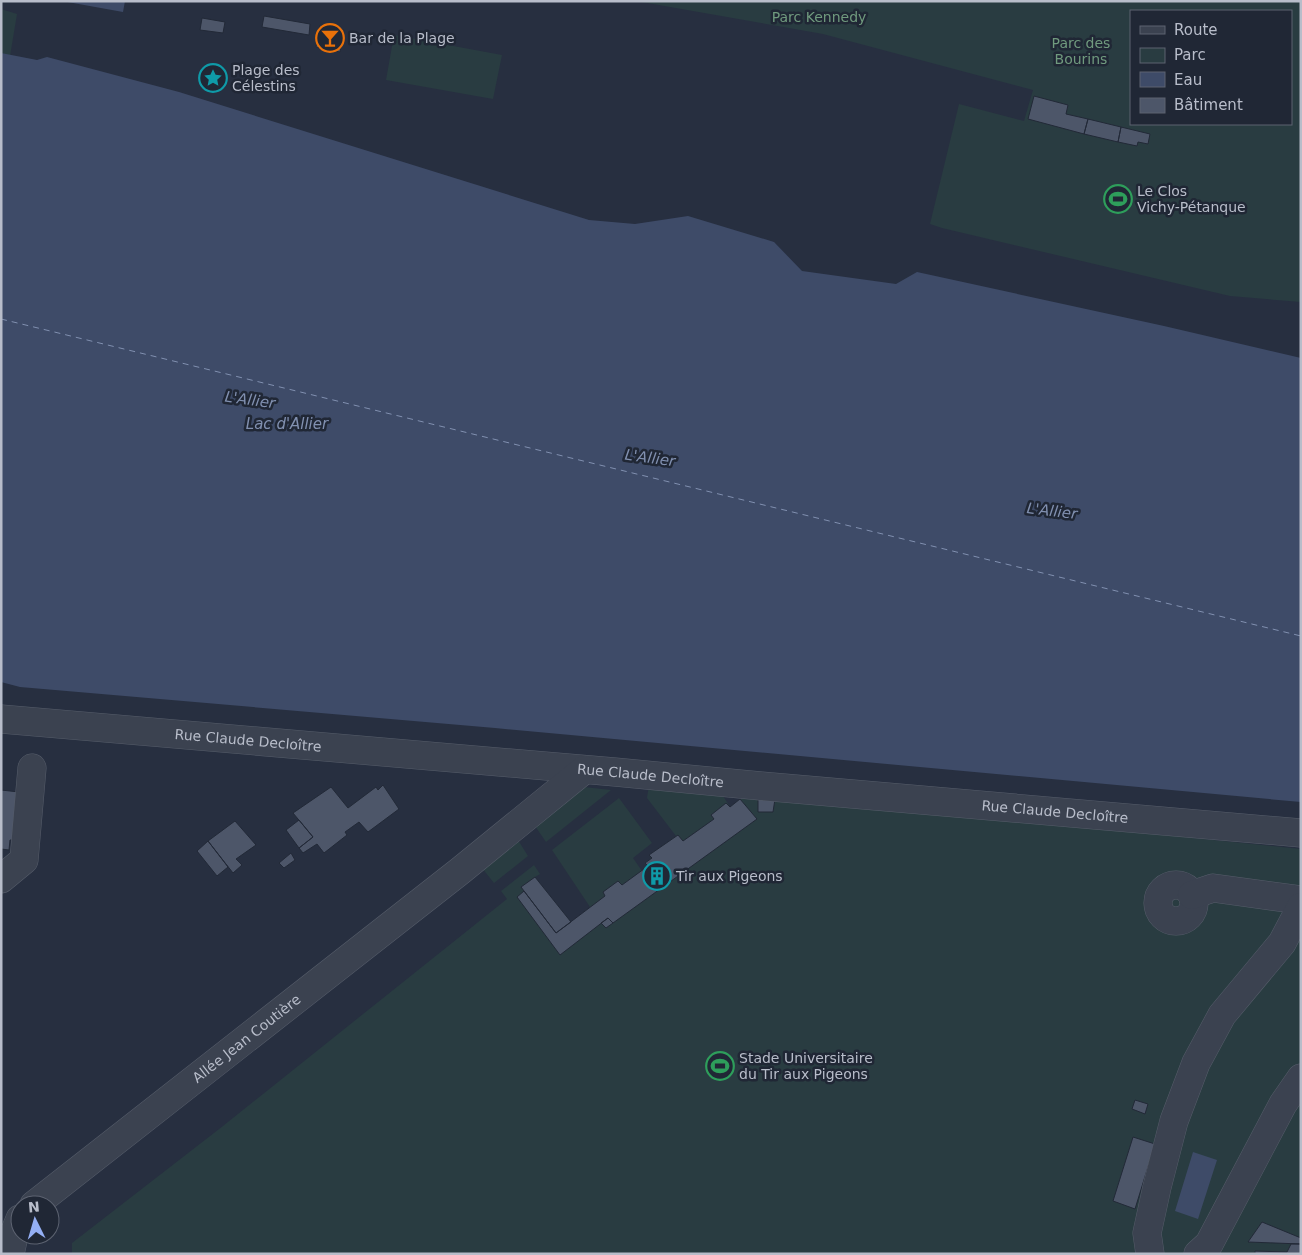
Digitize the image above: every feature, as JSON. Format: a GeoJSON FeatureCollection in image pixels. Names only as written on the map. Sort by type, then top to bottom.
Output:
{"type":"FeatureCollection","features":[{"type":"Feature","properties":{"kind":"street","name":"Rue Claude Decloître"},"geometry":{"type":"LineString","coordinates":[[1,719],[1301,833]]}},
{"type":"Feature","properties":{"kind":"street"},"geometry":{"type":"LineString","coordinates":[[1,879],[24,860],[32,768]]}},
{"type":"Feature","properties":{"kind":"street","name":"Allée Jean Coutière"},"geometry":{"type":"LineString","coordinates":[[47,1195],[460,871],[584,770]]}},
{"type":"Feature","properties":{"kind":"street"},"geometry":{"type":"LineString","coordinates":[[1192,895],[1213,888],[1301,900]]}},
{"type":"Feature","properties":{"kind":"street"},"geometry":{"type":"LineString","coordinates":[[1150,1254],[1147,1233],[1157,1187],[1174,1121],[1196,1063],[1222,1015],[1282,943],[1301,907]]}},
{"type":"Feature","properties":{"kind":"street"},"geometry":{"type":"LineString","coordinates":[[1198,1254],[1209,1244],[1284,1104],[1301,1078]]}},
{"type":"Feature","properties":{"kind":"green space","name":"Le Clos Vichy-Pétanque"},"geometry":{"type":"Polygon","coordinates":[[[636,1],[1301,1],[1301,302],[1230,296],[930,224],[959,104],[1024,121],[1033,90],[823,34],[636,1]]]}},
{"type":"Feature","properties":{"kind":"green space"},"geometry":{"type":"Polygon","coordinates":[[[1,9],[17,14],[10,56],[1,53],[1,9]]]}},
{"type":"Feature","properties":{"kind":"green space"},"geometry":{"type":"Polygon","coordinates":[[[394,35],[502,55],[493,99],[386,80],[394,35]]]}},
{"type":"Feature","properties":{"kind":"green space","name":"Stade Universitaire du Tir aux Pigeons"},"geometry":{"type":"Polygon","coordinates":[[[649,785],[720,791],[730,807],[740,799],[758,798],[1056,824],[1301,849],[1301,1254],[72,1254],[72,1243],[223,1126],[507,899],[501,891],[534,865],[540,874],[535,877],[571,922],[590,907],[552,850],[619,798],[652,843],[633,858],[642,871],[648,866],[645,863],[651,858],[649,855],[676,836],[647,798],[649,785]]]}},
{"type":"Feature","properties":{"kind":"green space"},"geometry":{"type":"Polygon","coordinates":[[[584,787],[611,790],[546,842],[535,826],[584,787]]]}},
{"type":"Feature","properties":{"kind":"green space"},"geometry":{"type":"Polygon","coordinates":[[[518,840],[528,856],[494,883],[482,868],[518,840]]]}},
{"type":"Feature","properties":{"kind":"water"},"geometry":{"type":"Polygon","coordinates":[[[62,1],[125,1],[123,12],[62,1]]]}},
{"type":"Feature","properties":{"kind":"water","name":"Lac d'Allier"},"geometry":{"type":"Polygon","coordinates":[[[1,53],[37,60],[47,57],[179,92],[589,220],[635,224],[688,216],[774,242],[802,271],[896,284],[917,272],[1301,358],[1301,802],[495,728],[20,687],[1,682],[1,53]]]}},
{"type":"Feature","properties":{"kind":"water"},"geometry":{"type":"Polygon","coordinates":[[[1193,1152],[1217,1160],[1198,1219],[1175,1211],[1193,1152]]]}},
{"type":"Feature","properties":{"kind":"building"},"geometry":{"type":"Polygon","coordinates":[[[264,16],[310,24],[309,35],[262,27],[264,16]]]}},
{"type":"Feature","properties":{"kind":"building","name":"Plage des Célestins"},"geometry":{"type":"Polygon","coordinates":[[[202,18],[225,22],[223,33],[200,30],[202,18]]]}},
{"type":"Feature","properties":{"kind":"building","name":"Bar de la Plage"},"geometry":{"type":"Polygon","coordinates":[[[320,25],[344,30],[340,52],[316,47],[320,25]]]}},
{"type":"Feature","properties":{"kind":"building"},"geometry":{"type":"Polygon","coordinates":[[[1034,96],[1068,105],[1066,114],[1088,119],[1084,134],[1028,119],[1034,96]]]}},
{"type":"Feature","properties":{"kind":"building"},"geometry":{"type":"Polygon","coordinates":[[[1088,119],[1121,127],[1118,142],[1084,134],[1088,119]]]}},
{"type":"Feature","properties":{"kind":"building"},"geometry":{"type":"Polygon","coordinates":[[[1121,127],[1150,134],[1148,144],[1138,142],[1137,146],[1118,142],[1121,127]]]}},
{"type":"Feature","properties":{"kind":"building"},"geometry":{"type":"Polygon","coordinates":[[[383,785],[399,809],[368,832],[359,822],[345,832],[347,835],[324,853],[317,844],[303,853],[299,848],[313,837],[293,813],[331,787],[348,808],[376,787],[378,790],[383,785]]]}},
{"type":"Feature","properties":{"kind":"building"},"geometry":{"type":"Polygon","coordinates":[[[1,790],[19,792],[14,840],[10,840],[9,850],[1,849],[1,790]]]}},
{"type":"Feature","properties":{"kind":"building"},"geometry":{"type":"Polygon","coordinates":[[[758,798],[775,799],[773,812],[758,812],[758,798]]]}},
{"type":"Feature","properties":{"kind":"building","name":"Tir aux Pigeons"},"geometry":{"type":"Polygon","coordinates":[[[740,799],[757,819],[613,923],[608,918],[560,955],[517,897],[524,891],[556,933],[605,896],[603,892],[618,881],[622,885],[648,866],[645,863],[652,858],[649,855],[678,835],[683,841],[714,819],[711,815],[726,803],[730,807],[740,799]]]}},
{"type":"Feature","properties":{"kind":"building"},"geometry":{"type":"Polygon","coordinates":[[[299,820],[313,837],[299,848],[286,830],[299,820]]]}},
{"type":"Feature","properties":{"kind":"building"},"geometry":{"type":"Polygon","coordinates":[[[235,821],[256,845],[236,859],[242,865],[233,873],[208,841],[235,821]]]}},
{"type":"Feature","properties":{"kind":"building"},"geometry":{"type":"Polygon","coordinates":[[[208,841],[228,867],[217,876],[197,851],[208,841]]]}},
{"type":"Feature","properties":{"kind":"building"},"geometry":{"type":"Polygon","coordinates":[[[291,853],[295,860],[284,868],[279,863],[291,853]]]}},
{"type":"Feature","properties":{"kind":"building"},"geometry":{"type":"Polygon","coordinates":[[[535,877],[571,922],[556,933],[521,887],[535,877]]]}},
{"type":"Feature","properties":{"kind":"building"},"geometry":{"type":"Polygon","coordinates":[[[608,918],[613,923],[606,928],[601,923],[608,918]]]}},
{"type":"Feature","properties":{"kind":"building"},"geometry":{"type":"Polygon","coordinates":[[[1135,1100],[1148,1104],[1145,1114],[1132,1109],[1135,1100]]]}},
{"type":"Feature","properties":{"kind":"building"},"geometry":{"type":"Polygon","coordinates":[[[1133,1137],[1155,1144],[1135,1209],[1113,1201],[1133,1137]]]}},
{"type":"Feature","properties":{"kind":"building"},"geometry":{"type":"Polygon","coordinates":[[[1262,1222],[1301,1238],[1301,1244],[1248,1242],[1262,1222]]]}},
{"type":"Feature","properties":{"kind":"building"},"geometry":{"type":"Polygon","coordinates":[[[1291,1244],[1301,1244],[1301,1254],[1255,1254],[1255,1251],[1287,1252],[1291,1244]]]}},
{"type":"Feature","properties":{"kind":"ferry route"},"geometry":{"type":"LineString","coordinates":[[1,319],[1301,636]]}},
{"type":"Feature","properties":{"kind":"place","name":"Bar de la Plage"},"geometry":{"type":"Point","coordinates":[330,38]}},
{"type":"Feature","properties":{"kind":"place","name":"Plage des Célestins"},"geometry":{"type":"Point","coordinates":[213,78]}},
{"type":"Feature","properties":{"kind":"place","name":"Le Clos Vichy-Pétanque"},"geometry":{"type":"Point","coordinates":[1118,199]}},
{"type":"Feature","properties":{"kind":"place","name":"Tir aux Pigeons"},"geometry":{"type":"Point","coordinates":[657,876]}},
{"type":"Feature","properties":{"kind":"place","name":"Stade Universitaire du Tir aux Pigeons"},"geometry":{"type":"Point","coordinates":[720,1066]}},
{"type":"Feature","properties":{"kind":"park label","name":"Parc Kennedy"},"geometry":{"type":"Point","coordinates":[819,17]}},
{"type":"Feature","properties":{"kind":"park label","name":"Parc des Bourins"},"geometry":{"type":"Point","coordinates":[1081,52]}},
{"type":"Feature","properties":{"kind":"water label","name":"L'Allier"},"geometry":{"type":"Point","coordinates":[250,400]}},
{"type":"Feature","properties":{"kind":"water label","name":"L'Allier"},"geometry":{"type":"Point","coordinates":[650,458]}},
{"type":"Feature","properties":{"kind":"water label","name":"L'Allier"},"geometry":{"type":"Point","coordinates":[1052,511]}}]}
